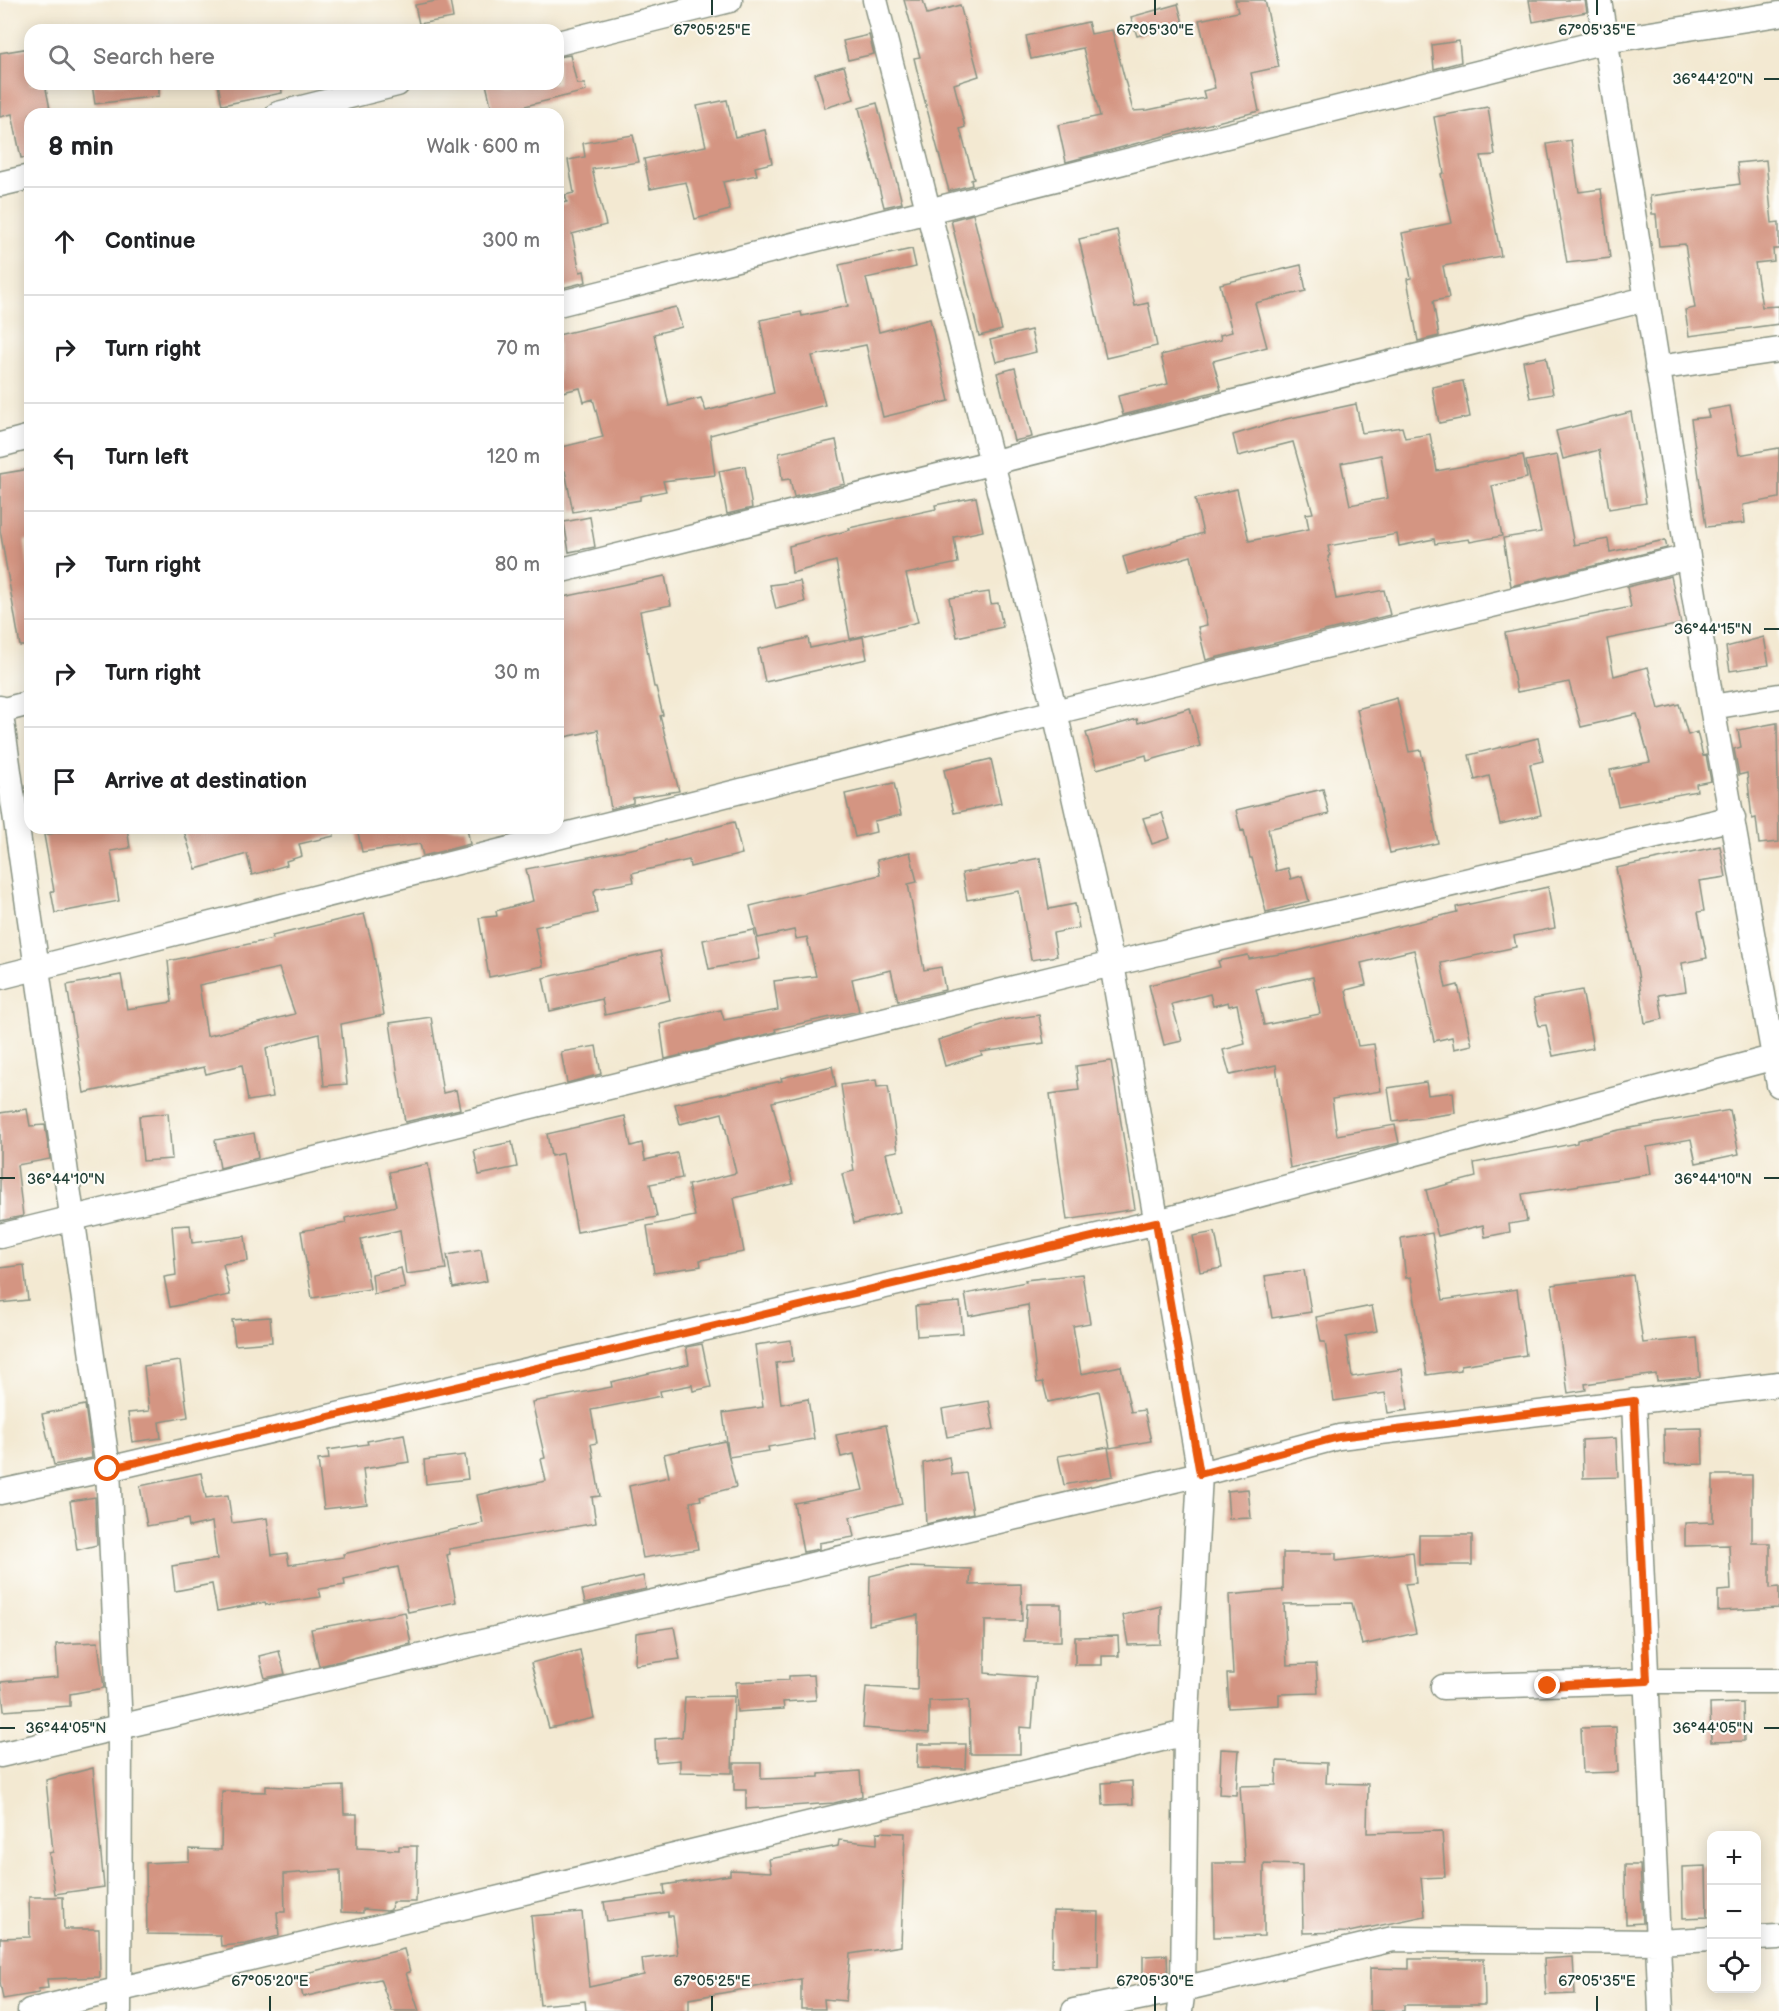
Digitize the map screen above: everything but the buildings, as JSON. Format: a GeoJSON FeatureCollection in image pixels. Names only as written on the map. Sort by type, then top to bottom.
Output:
{"type":"FeatureCollection","features":[{"type":"Feature","properties":{"kind":"street"},"geometry":{"type":"LineString","coordinates":[[564,41],[729,0]]}},
{"type":"Feature","properties":{"kind":"street"},"geometry":{"type":"LineString","coordinates":[[876,0],[1055,712],[1112,964],[1200,1474],[1186,1733],[1181,2000]]}},
{"type":"Feature","properties":{"kind":"street"},"geometry":{"type":"LineString","coordinates":[[1599,0],[1712,707],[1777,1056],[1779,1085]]}},
{"type":"Feature","properties":{"kind":"street"},"geometry":{"type":"LineString","coordinates":[[564,302],[1605,41],[1779,14]]}},
{"type":"Feature","properties":{"kind":"street"},"geometry":{"type":"LineString","coordinates":[[302,108],[373,90]]}},
{"type":"Feature","properties":{"kind":"street"},"geometry":{"type":"LineString","coordinates":[[0,184],[24,178]]}},
{"type":"Feature","properties":{"kind":"street"},"geometry":{"type":"LineString","coordinates":[[564,570],[1646,299]]}},
{"type":"Feature","properties":{"kind":"street"},"geometry":{"type":"LineString","coordinates":[[1657,368],[1779,350]]}},
{"type":"Feature","properties":{"kind":"street"},"geometry":{"type":"LineString","coordinates":[[0,445],[24,439]]}},
{"type":"Feature","properties":{"kind":"street"},"geometry":{"type":"LineString","coordinates":[[0,976],[1055,712],[1688,557]]}},
{"type":"Feature","properties":{"kind":"street"},"geometry":{"type":"LineString","coordinates":[[1712,707],[1779,696]]}},
{"type":"Feature","properties":{"kind":"street"},"geometry":{"type":"LineString","coordinates":[[24,704],[0,710],[108,1469],[120,1727],[119,2000]]}},
{"type":"Feature","properties":{"kind":"street"},"geometry":{"type":"LineString","coordinates":[[0,1236],[1112,964],[1733,818]]}},
{"type":"Feature","properties":{"kind":"street"},"geometry":{"type":"LineString","coordinates":[[0,1492],[108,1469],[1156,1222],[1777,1056]]}},
{"type":"Feature","properties":{"kind":"street"},"geometry":{"type":"LineString","coordinates":[[0,1755],[1200,1474],[1339,1437],[1779,1384]]}},
{"type":"Feature","properties":{"kind":"street"},"geometry":{"type":"LineString","coordinates":[[1634,1401],[1661,2011]]}},
{"type":"Feature","properties":{"kind":"street"},"geometry":{"type":"LineString","coordinates":[[1443,1687],[1548,1686],[1647,1681],[1779,1681]]}},
{"type":"Feature","properties":{"kind":"street"},"geometry":{"type":"LineString","coordinates":[[30,2011],[119,2000],[1186,1733]]}},
{"type":"Feature","properties":{"kind":"street"},"geometry":{"type":"LineString","coordinates":[[1761,1938],[1779,1937]]}},
{"type":"Feature","properties":{"kind":"street"},"geometry":{"type":"LineString","coordinates":[[1074,2011],[1181,2000],[1393,1939],[1658,1942],[1707,1940]]}},
{"type":"Feature","properties":{"kind":"route"},"geometry":{"type":"LineString","coordinates":[[108,1469],[1156,1222],[1200,1474],[1339,1437],[1634,1401],[1647,1681],[1548,1686]]}}]}
